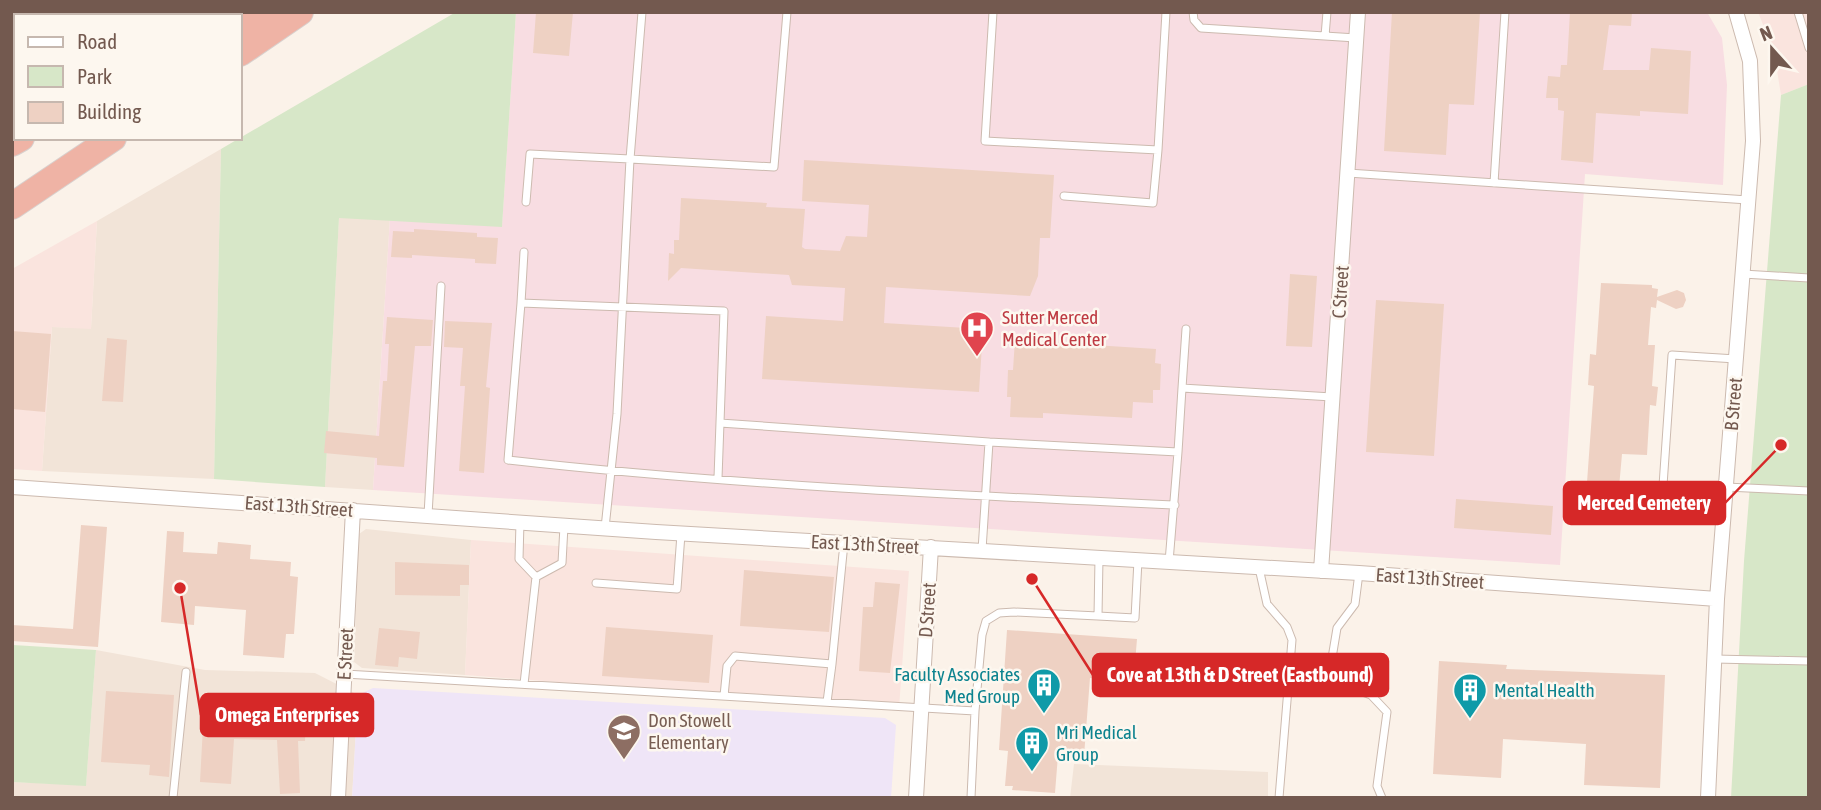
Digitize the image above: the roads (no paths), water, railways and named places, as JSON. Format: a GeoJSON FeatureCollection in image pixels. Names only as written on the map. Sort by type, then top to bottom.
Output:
{"type":"FeatureCollection","features":[{"type":"Feature","properties":{"kind":"highway"},"geometry":{"type":"LineString","coordinates":[[242,23],[262,12]]}},
{"type":"Feature","properties":{"kind":"highway"},"geometry":{"type":"LineString","coordinates":[[242,52],[300,12]]}},
{"type":"Feature","properties":{"kind":"highway"},"geometry":{"type":"LineString","coordinates":[[12,206],[110,140]]}},
{"type":"Feature","properties":{"kind":"street","name":"C Street"},"geometry":{"type":"LineString","coordinates":[[1321,571],[1358,12]]}},
{"type":"Feature","properties":{"kind":"street","name":"B Street"},"geometry":{"type":"LineString","coordinates":[[1708,798],[1717,599],[1753,141],[1749,61],[1736,12]]}},
{"type":"Feature","properties":{"kind":"street","name":"East 13th Street"},"geometry":{"type":"LineString","coordinates":[[12,487],[681,534],[1359,573],[1717,599]]}},
{"type":"Feature","properties":{"kind":"street","name":"E Street"},"geometry":{"type":"LineString","coordinates":[[338,798],[352,510]]}},
{"type":"Feature","properties":{"kind":"street","name":"D Street"},"geometry":{"type":"LineString","coordinates":[[916,798],[931,547]]}},
{"type":"Feature","properties":{"kind":"lane"},"geometry":{"type":"LineString","coordinates":[[605,528],[612,471],[630,159],[642,12]]}},
{"type":"Feature","properties":{"kind":"lane"},"geometry":{"type":"LineString","coordinates":[[526,202],[530,153],[774,167],[787,12]]}},
{"type":"Feature","properties":{"kind":"lane"},"geometry":{"type":"LineString","coordinates":[[993,12],[985,141],[1158,150]]}},
{"type":"Feature","properties":{"kind":"lane"},"geometry":{"type":"LineString","coordinates":[[1064,196],[1153,202],[1166,12]]}},
{"type":"Feature","properties":{"kind":"lane"},"geometry":{"type":"LineString","coordinates":[[1193,12],[1194,20],[1201,28],[1356,38]]}},
{"type":"Feature","properties":{"kind":"lane"},"geometry":{"type":"LineString","coordinates":[[1325,36],[1327,12]]}},
{"type":"Feature","properties":{"kind":"lane"},"geometry":{"type":"LineString","coordinates":[[1494,183],[1505,12]]}},
{"type":"Feature","properties":{"kind":"lane"},"geometry":{"type":"LineString","coordinates":[[1798,12],[1809,48]]}},
{"type":"Feature","properties":{"kind":"lane"},"geometry":{"type":"LineString","coordinates":[[1347,173],[1748,200]]}},
{"type":"Feature","properties":{"kind":"lane"},"geometry":{"type":"LineString","coordinates":[[524,251],[508,460],[612,471],[985,497],[1175,505]]}},
{"type":"Feature","properties":{"kind":"lane"},"geometry":{"type":"LineString","coordinates":[[1743,274],[1809,278]]}},
{"type":"Feature","properties":{"kind":"lane"},"geometry":{"type":"LineString","coordinates":[[428,515],[441,286]]}},
{"type":"Feature","properties":{"kind":"lane"},"geometry":{"type":"LineString","coordinates":[[521,303],[724,311],[718,478]]}},
{"type":"Feature","properties":{"kind":"lane"},"geometry":{"type":"LineString","coordinates":[[1169,562],[1186,329]]}},
{"type":"Feature","properties":{"kind":"lane"},"geometry":{"type":"LineString","coordinates":[[1724,505],[1662,500],[1672,355],[1736,359]]}},
{"type":"Feature","properties":{"kind":"lane"},"geometry":{"type":"LineString","coordinates":[[1182,388],[1332,397]]}},
{"type":"Feature","properties":{"kind":"lane"},"geometry":{"type":"LineString","coordinates":[[720,423],[1178,452]]}},
{"type":"Feature","properties":{"kind":"lane"},"geometry":{"type":"LineString","coordinates":[[982,550],[989,442]]}},
{"type":"Feature","properties":{"kind":"lane"},"geometry":{"type":"LineString","coordinates":[[1726,487],[1809,491]]}},
{"type":"Feature","properties":{"kind":"lane"},"geometry":{"type":"LineString","coordinates":[[520,522],[519,558],[536,577],[524,684]]}},
{"type":"Feature","properties":{"kind":"lane"},"geometry":{"type":"LineString","coordinates":[[536,577],[562,563],[564,526]]}},
{"type":"Feature","properties":{"kind":"lane"},"geometry":{"type":"LineString","coordinates":[[596,583],[677,589],[681,534]]}},
{"type":"Feature","properties":{"kind":"lane"},"geometry":{"type":"LineString","coordinates":[[827,702],[844,543]]}},
{"type":"Feature","properties":{"kind":"lane"},"geometry":{"type":"LineString","coordinates":[[1098,616],[1099,557]]}},
{"type":"Feature","properties":{"kind":"lane"},"geometry":{"type":"LineString","coordinates":[[971,798],[975,711],[982,635],[986,621],[999,612],[1135,618],[1138,560]]}},
{"type":"Feature","properties":{"kind":"lane"},"geometry":{"type":"LineString","coordinates":[[1259,567],[1267,604],[1287,627],[1292,640],[1279,798]]}},
{"type":"Feature","properties":{"kind":"lane"},"geometry":{"type":"LineString","coordinates":[[1359,573],[1355,604],[1337,628],[1331,664],[1343,685],[1371,695],[1387,712],[1377,786],[1382,798]]}},
{"type":"Feature","properties":{"kind":"lane"},"geometry":{"type":"LineString","coordinates":[[724,696],[727,666],[735,656],[832,664]]}},
{"type":"Feature","properties":{"kind":"lane"},"geometry":{"type":"LineString","coordinates":[[1716,659],[1809,661]]}},
{"type":"Feature","properties":{"kind":"lane"},"geometry":{"type":"LineString","coordinates":[[173,798],[186,672]]}},
{"type":"Feature","properties":{"kind":"lane"},"geometry":{"type":"LineString","coordinates":[[344,674],[975,711]]}},
{"type":"Feature","properties":{"kind":"place","name":"Sutter Merced Medical Center"},"geometry":{"type":"Point","coordinates":[977,358]}},
{"type":"Feature","properties":{"kind":"place","name":"Merced Cemetery"},"geometry":{"type":"Point","coordinates":[1781,445]}},
{"type":"Feature","properties":{"kind":"place","name":"Cove at 13th & D Street (Eastbound)"},"geometry":{"type":"Point","coordinates":[1032,579]}},
{"type":"Feature","properties":{"kind":"place","name":"Omega Enterprises"},"geometry":{"type":"Point","coordinates":[180,588]}},
{"type":"Feature","properties":{"kind":"place","name":"Faculty Associates Med Group"},"geometry":{"type":"Point","coordinates":[1044,715]}},
{"type":"Feature","properties":{"kind":"place","name":"Mental Health"},"geometry":{"type":"Point","coordinates":[1470,720]}},
{"type":"Feature","properties":{"kind":"place","name":"Don Stowell Elementary"},"geometry":{"type":"Point","coordinates":[624,761]}},
{"type":"Feature","properties":{"kind":"place","name":"Mri Medical Group"},"geometry":{"type":"Point","coordinates":[1032,773]}}]}
